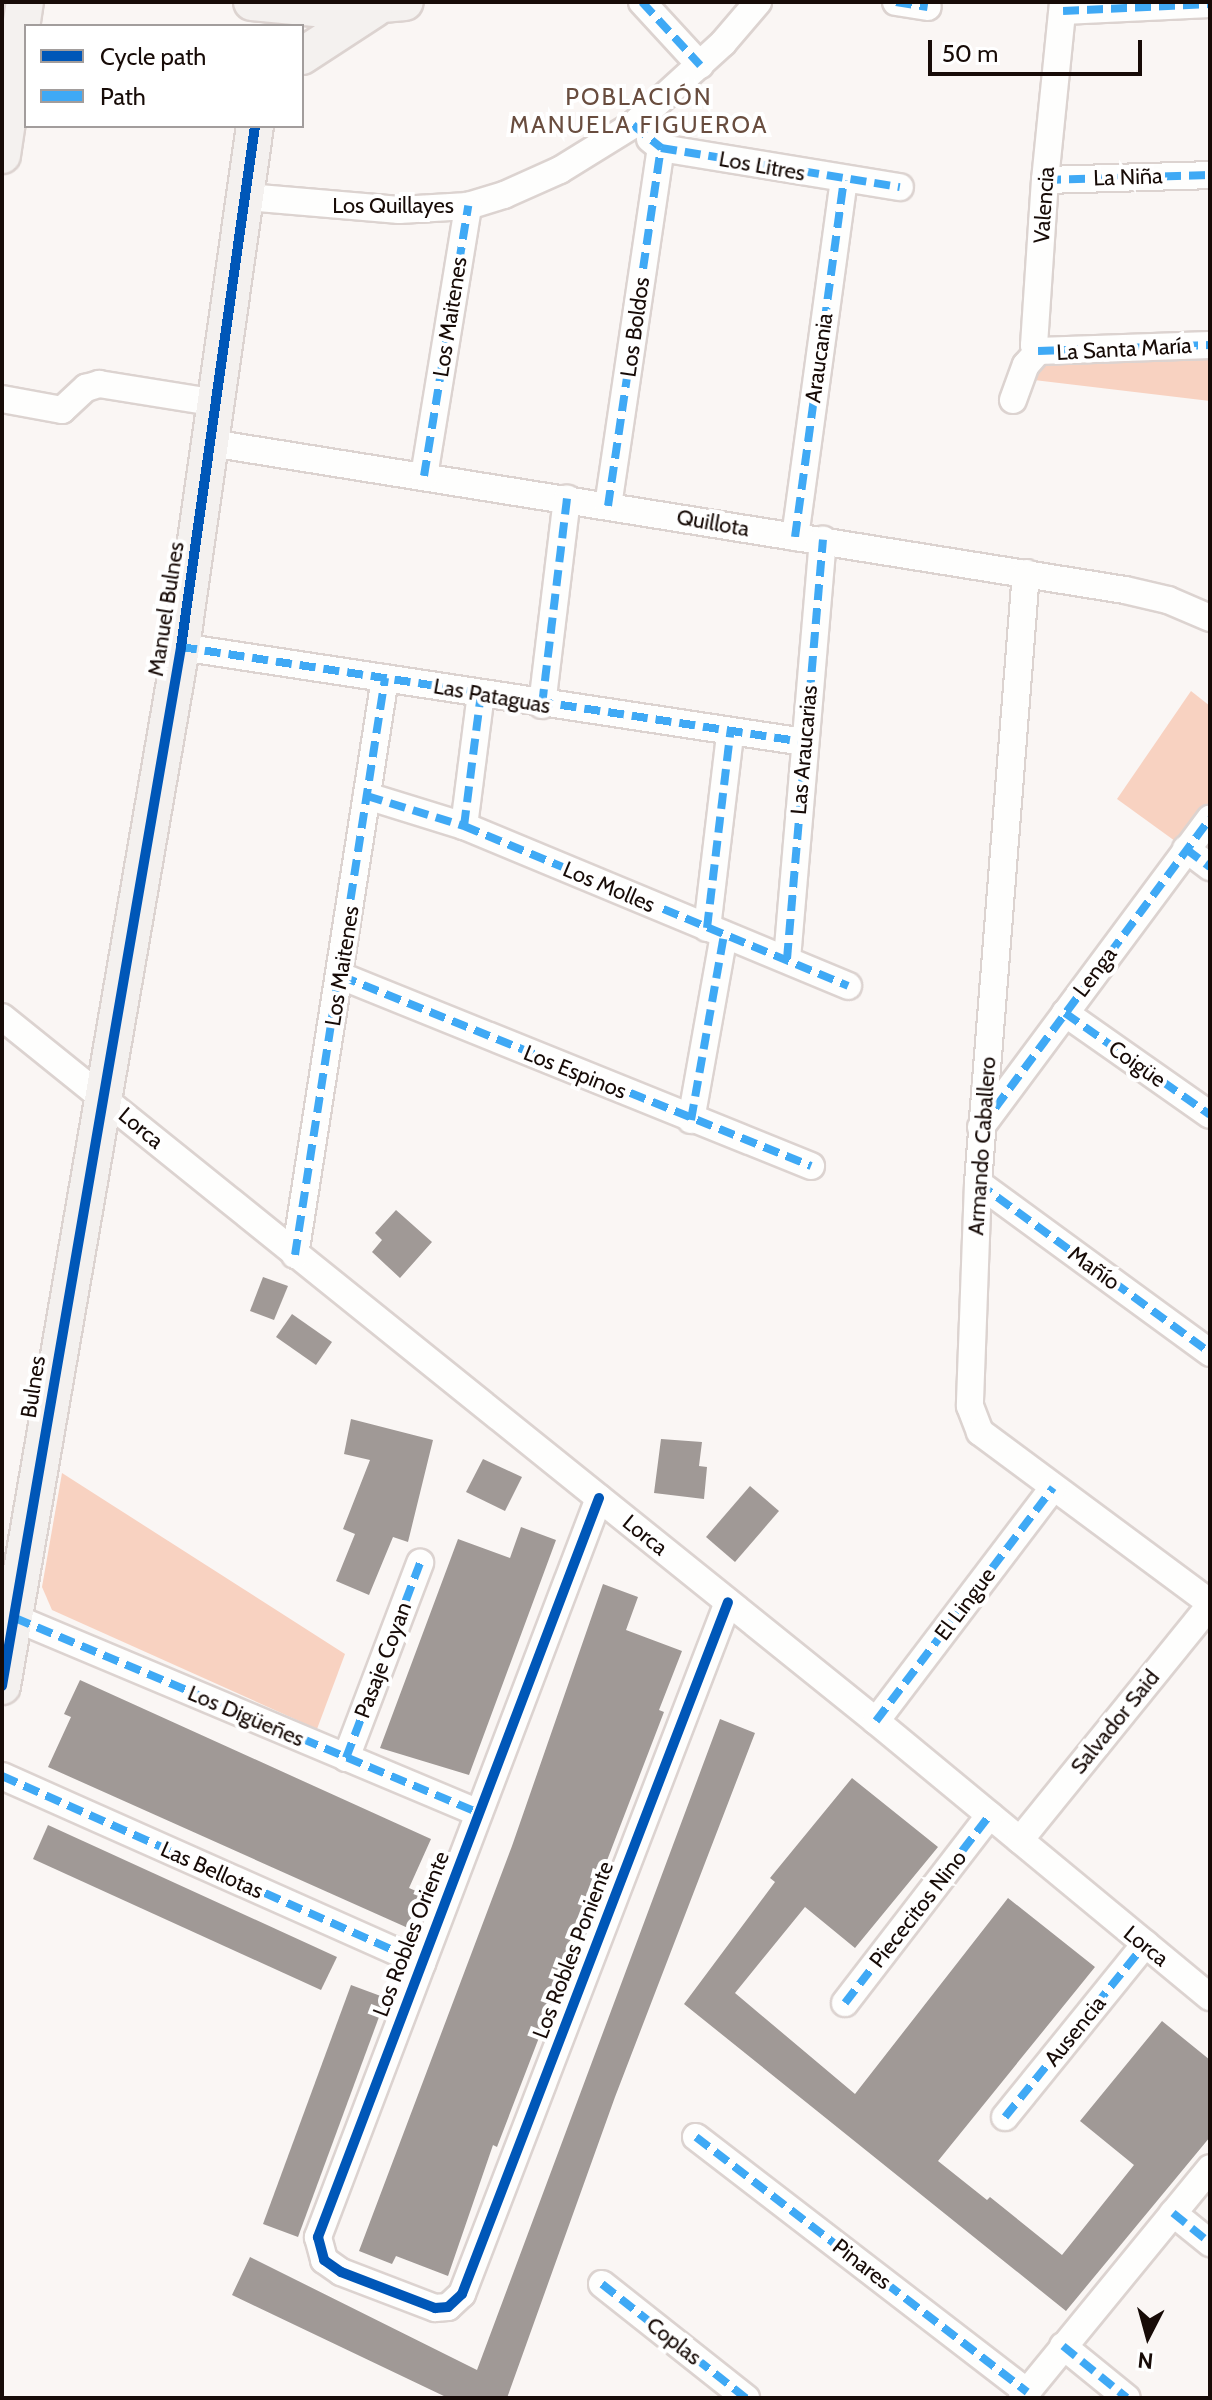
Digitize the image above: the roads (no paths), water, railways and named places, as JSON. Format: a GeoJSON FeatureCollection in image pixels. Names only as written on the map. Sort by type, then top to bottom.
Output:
{"type":"FeatureCollection","features":[{"type":"Feature","properties":{"kind":"street"},"geometry":{"type":"LineString","coordinates":[[2,155],[25,2]]}},
{"type":"Feature","properties":{"kind":"street"},"geometry":{"type":"LineString","coordinates":[[642,2],[700,65]]}},
{"type":"Feature","properties":{"kind":"street","name":"Los Quillayes"},"geometry":{"type":"LineString","coordinates":[[247,197],[399,210],[468,206],[560,170],[633,125],[700,65],[758,2]]}},
{"type":"Feature","properties":{"kind":"street"},"geometry":{"type":"LineString","coordinates":[[896,2],[928,7]]}},
{"type":"Feature","properties":{"kind":"street"},"geometry":{"type":"LineString","coordinates":[[263,11],[394,4]]}},
{"type":"Feature","properties":{"kind":"street"},"geometry":{"type":"LineString","coordinates":[[304,55],[394,4]]}},
{"type":"Feature","properties":{"kind":"street"},"geometry":{"type":"LineString","coordinates":[[1063,6],[1210,4]]}},
{"type":"Feature","properties":{"kind":"street","name":"Valencia"},"geometry":{"type":"LineString","coordinates":[[1038,351],[1034,345],[1045,180],[1063,6]]}},
{"type":"Feature","properties":{"kind":"street","name":"Los Litres"},"geometry":{"type":"LineString","coordinates":[[633,125],[661,148],[900,187]]}},
{"type":"Feature","properties":{"kind":"street","name":"Manuel Bulnes"},"geometry":{"type":"LineString","coordinates":[[102,1096],[181,647],[255,128]]}},
{"type":"Feature","properties":{"kind":"street","name":"Los Boldos"},"geometry":{"type":"LineString","coordinates":[[608,506],[661,148]]}},
{"type":"Feature","properties":{"kind":"street","name":"La Niña"},"geometry":{"type":"LineString","coordinates":[[1045,180],[1210,175]]}},
{"type":"Feature","properties":{"kind":"street","name":"Araucania"},"geometry":{"type":"LineString","coordinates":[[795,537],[844,180]]}},
{"type":"Feature","properties":{"kind":"street","name":"Los Maitenes"},"geometry":{"type":"LineString","coordinates":[[424,476],[468,206]]}},
{"type":"Feature","properties":{"kind":"street","name":"La Santa María"},"geometry":{"type":"LineString","coordinates":[[1038,351],[1210,345]]}},
{"type":"Feature","properties":{"kind":"street"},"geometry":{"type":"LineString","coordinates":[[1013,400],[1026,365],[1038,351]]}},
{"type":"Feature","properties":{"kind":"street"},"geometry":{"type":"LineString","coordinates":[[2,399],[62,410],[86,388],[99,384],[217,403]]}},
{"type":"Feature","properties":{"kind":"street","name":"Quillota"},"geometry":{"type":"LineString","coordinates":[[211,443],[1026,573],[1168,600],[1210,618]]}},
{"type":"Feature","properties":{"kind":"street"},"geometry":{"type":"LineString","coordinates":[[542,705],[567,499]]}},
{"type":"Feature","properties":{"kind":"street","name":"Las Araucarias"},"geometry":{"type":"LineString","coordinates":[[787,959],[823,540]]}},
{"type":"Feature","properties":{"kind":"street","name":"Armando Caballero"},"geometry":{"type":"LineString","coordinates":[[1026,573],[981,1127],[969,1383],[973,1419],[980,1432],[1210,1604]]}},
{"type":"Feature","properties":{"kind":"street","name":"Las Pataguas"},"geometry":{"type":"LineString","coordinates":[[181,647],[730,734],[804,742]]}},
{"type":"Feature","properties":{"kind":"street","name":"Los Maitenes"},"geometry":{"type":"LineString","coordinates":[[295,1255],[341,976],[385,678]]}},
{"type":"Feature","properties":{"kind":"street"},"geometry":{"type":"LineString","coordinates":[[464,826],[481,694]]}},
{"type":"Feature","properties":{"kind":"street"},"geometry":{"type":"LineString","coordinates":[[691,1120],[715,932],[730,734]]}},
{"type":"Feature","properties":{"kind":"street","name":"Los Molles"},"geometry":{"type":"LineString","coordinates":[[367,796],[464,826],[848,986]]}},
{"type":"Feature","properties":{"kind":"street","name":"Lenga"},"geometry":{"type":"LineString","coordinates":[[981,1127],[1210,819]]}},
{"type":"Feature","properties":{"kind":"street"},"geometry":{"type":"LineString","coordinates":[[1186,849],[1210,867]]}},
{"type":"Feature","properties":{"kind":"street","name":"Los Espinos"},"geometry":{"type":"LineString","coordinates":[[341,976],[811,1166]]}},
{"type":"Feature","properties":{"kind":"street","name":"Coigüe"},"geometry":{"type":"LineString","coordinates":[[1065,1013],[1210,1115]]}},
{"type":"Feature","properties":{"kind":"street","name":"Lorca"},"geometry":{"type":"LineString","coordinates":[[2,1017],[876,1721],[1210,1997]]}},
{"type":"Feature","properties":{"kind":"street","name":"Bulnes"},"geometry":{"type":"LineString","coordinates":[[2,1686],[102,1096]]}},
{"type":"Feature","properties":{"kind":"street","name":"Mañío"},"geometry":{"type":"LineString","coordinates":[[978,1183],[1210,1353]]}},
{"type":"Feature","properties":{"kind":"street","name":"El Lingue"},"geometry":{"type":"LineString","coordinates":[[876,1721],[1053,1488]]}},
{"type":"Feature","properties":{"kind":"street","name":"Los Robles Oriente"},"geometry":{"type":"LineString","coordinates":[[448,2307],[421,2304],[341,2272],[324,2260],[318,2244],[599,1498]]}},
{"type":"Feature","properties":{"kind":"street","name":"Pasaje Coyan"},"geometry":{"type":"LineString","coordinates":[[346,1758],[420,1563]]}},
{"type":"Feature","properties":{"kind":"street","name":"Los Robles Poniente"},"geometry":{"type":"LineString","coordinates":[[448,2307],[466,2285],[728,1602]]}},
{"type":"Feature","properties":{"kind":"street","name":"Salvador Said"},"geometry":{"type":"LineString","coordinates":[[1020,1840],[1210,1604]]}},
{"type":"Feature","properties":{"kind":"street","name":"Los Digüeñes"},"geometry":{"type":"LineString","coordinates":[[15,1618],[479,1813]]}},
{"type":"Feature","properties":{"kind":"street","name":"Las Bellotas"},"geometry":{"type":"LineString","coordinates":[[2,1776],[422,1963]]}},
{"type":"Feature","properties":{"kind":"street","name":"Piececitos Nino"},"geometry":{"type":"LineString","coordinates":[[845,2003],[990,1815]]}},
{"type":"Feature","properties":{"kind":"street","name":"Ausencia"},"geometry":{"type":"LineString","coordinates":[[1005,2117],[1145,1944]]}},
{"type":"Feature","properties":{"kind":"street","name":"Pinares"},"geometry":{"type":"LineString","coordinates":[[696,2137],[1025,2395]]}},
{"type":"Feature","properties":{"kind":"street"},"geometry":{"type":"LineString","coordinates":[[1025,2395],[1210,2168]]}},
{"type":"Feature","properties":{"kind":"street"},"geometry":{"type":"LineString","coordinates":[[1173,2213],[1210,2243]]}},
{"type":"Feature","properties":{"kind":"street","name":"Coplas"},"geometry":{"type":"LineString","coordinates":[[602,2284],[746,2398]]}},
{"type":"Feature","properties":{"kind":"street"},"geometry":{"type":"LineString","coordinates":[[1063,2346],[1127,2398]]}},
{"type":"Feature","properties":{"kind":"district","name":"POBLACIÓN MANUELA FIGUEROA"},"geometry":{"type":"Point","coordinates":[639,111]}}]}
